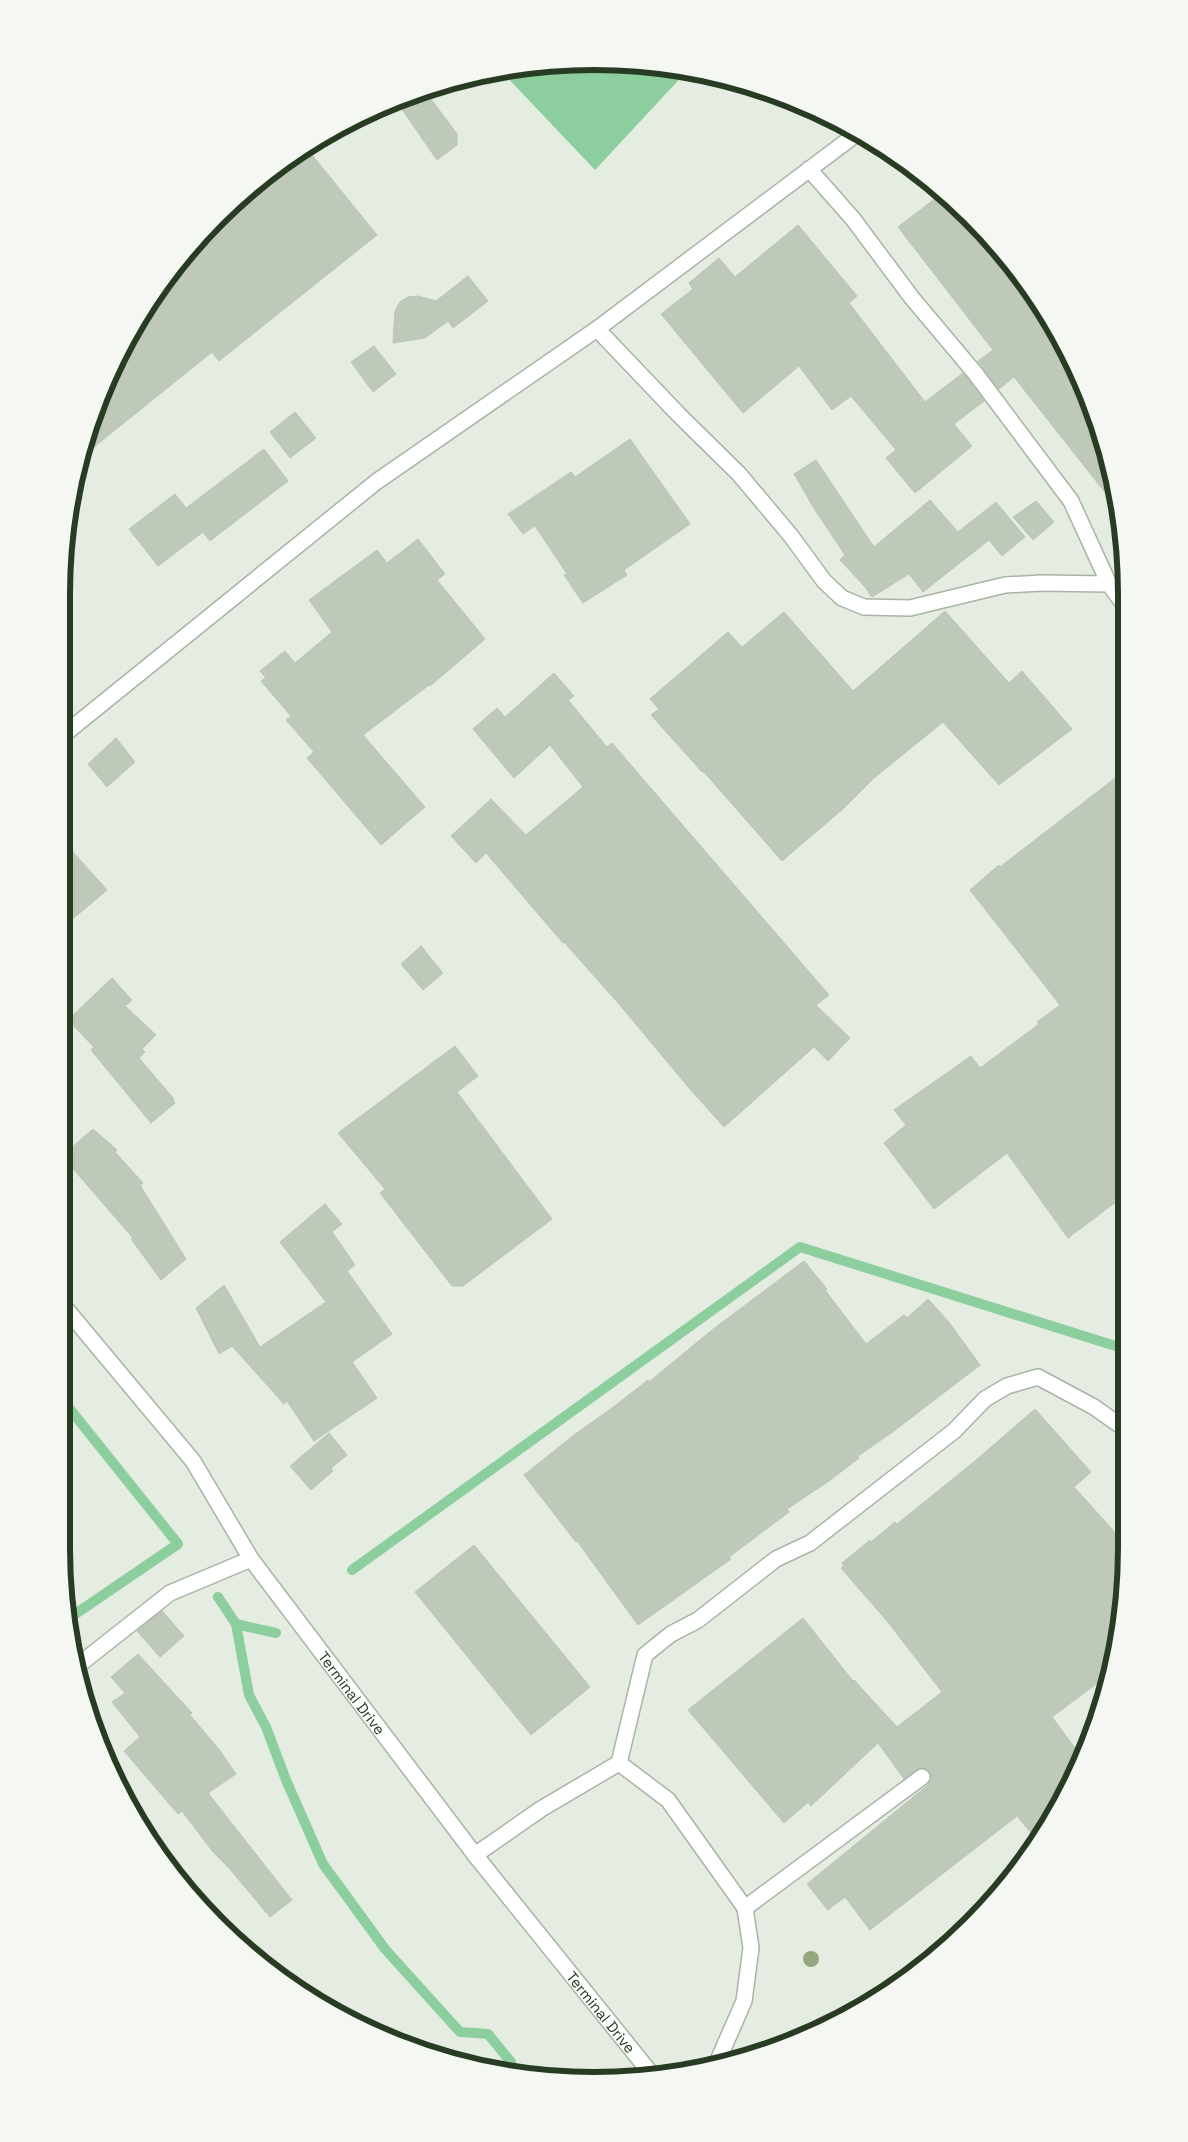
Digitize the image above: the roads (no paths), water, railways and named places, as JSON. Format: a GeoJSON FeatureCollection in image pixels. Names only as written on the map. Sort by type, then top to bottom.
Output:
{"type":"FeatureCollection","features":[{"type":"Feature","properties":{"kind":"street"},"geometry":{"type":"LineString","coordinates":[[70,730],[376,482],[598,329],[851,138]]}},
{"type":"Feature","properties":{"kind":"street"},"geometry":{"type":"LineString","coordinates":[[809,169],[853,218],[912,298],[975,373],[1071,501],[1109,584],[1118,596]]}},
{"type":"Feature","properties":{"kind":"street"},"geometry":{"type":"LineString","coordinates":[[598,329],[679,415],[739,474],[824,581],[842,598],[864,607],[910,608],[1005,585],[1041,583],[1109,584]]}},
{"type":"Feature","properties":{"kind":"street","name":"Terminal Drive"},"geometry":{"type":"LineString","coordinates":[[70,1314],[193,1461],[250,1559],[475,1855],[648,2069]]}},
{"type":"Feature","properties":{"kind":"street"},"geometry":{"type":"LineString","coordinates":[[475,1855],[541,1809],[619,1763],[645,1655],[671,1634],[698,1620],[776,1559],[810,1543],[954,1431],[985,1399],[1007,1386],[1038,1377],[1094,1407],[1118,1424]]}},
{"type":"Feature","properties":{"kind":"street"},"geometry":{"type":"LineString","coordinates":[[83,1662],[170,1593],[250,1559]]}},
{"type":"Feature","properties":{"kind":"street"},"geometry":{"type":"LineString","coordinates":[[619,1763],[668,1800],[745,1908],[752,1948],[744,2001],[720,2056]]}},
{"type":"Feature","properties":{"kind":"street"},"geometry":{"type":"LineString","coordinates":[[745,1908],[922,1776]]}},
{"type":"Feature","properties":{"kind":"waterway"},"geometry":{"type":"LineString","coordinates":[[352,1570],[800,1247],[1118,1347]]}},
{"type":"Feature","properties":{"kind":"waterway"},"geometry":{"type":"LineString","coordinates":[[70,1409],[178,1544],[74,1615]]}},
{"type":"Feature","properties":{"kind":"waterway"},"geometry":{"type":"LineString","coordinates":[[218,1597],[236,1624],[249,1695],[266,1727],[286,1780],[323,1864],[385,1949],[460,2032],[488,2034],[511,2062],[511,2065]]}},
{"type":"Feature","properties":{"kind":"waterway"},"geometry":{"type":"LineString","coordinates":[[236,1624],[276,1633]]}}]}
